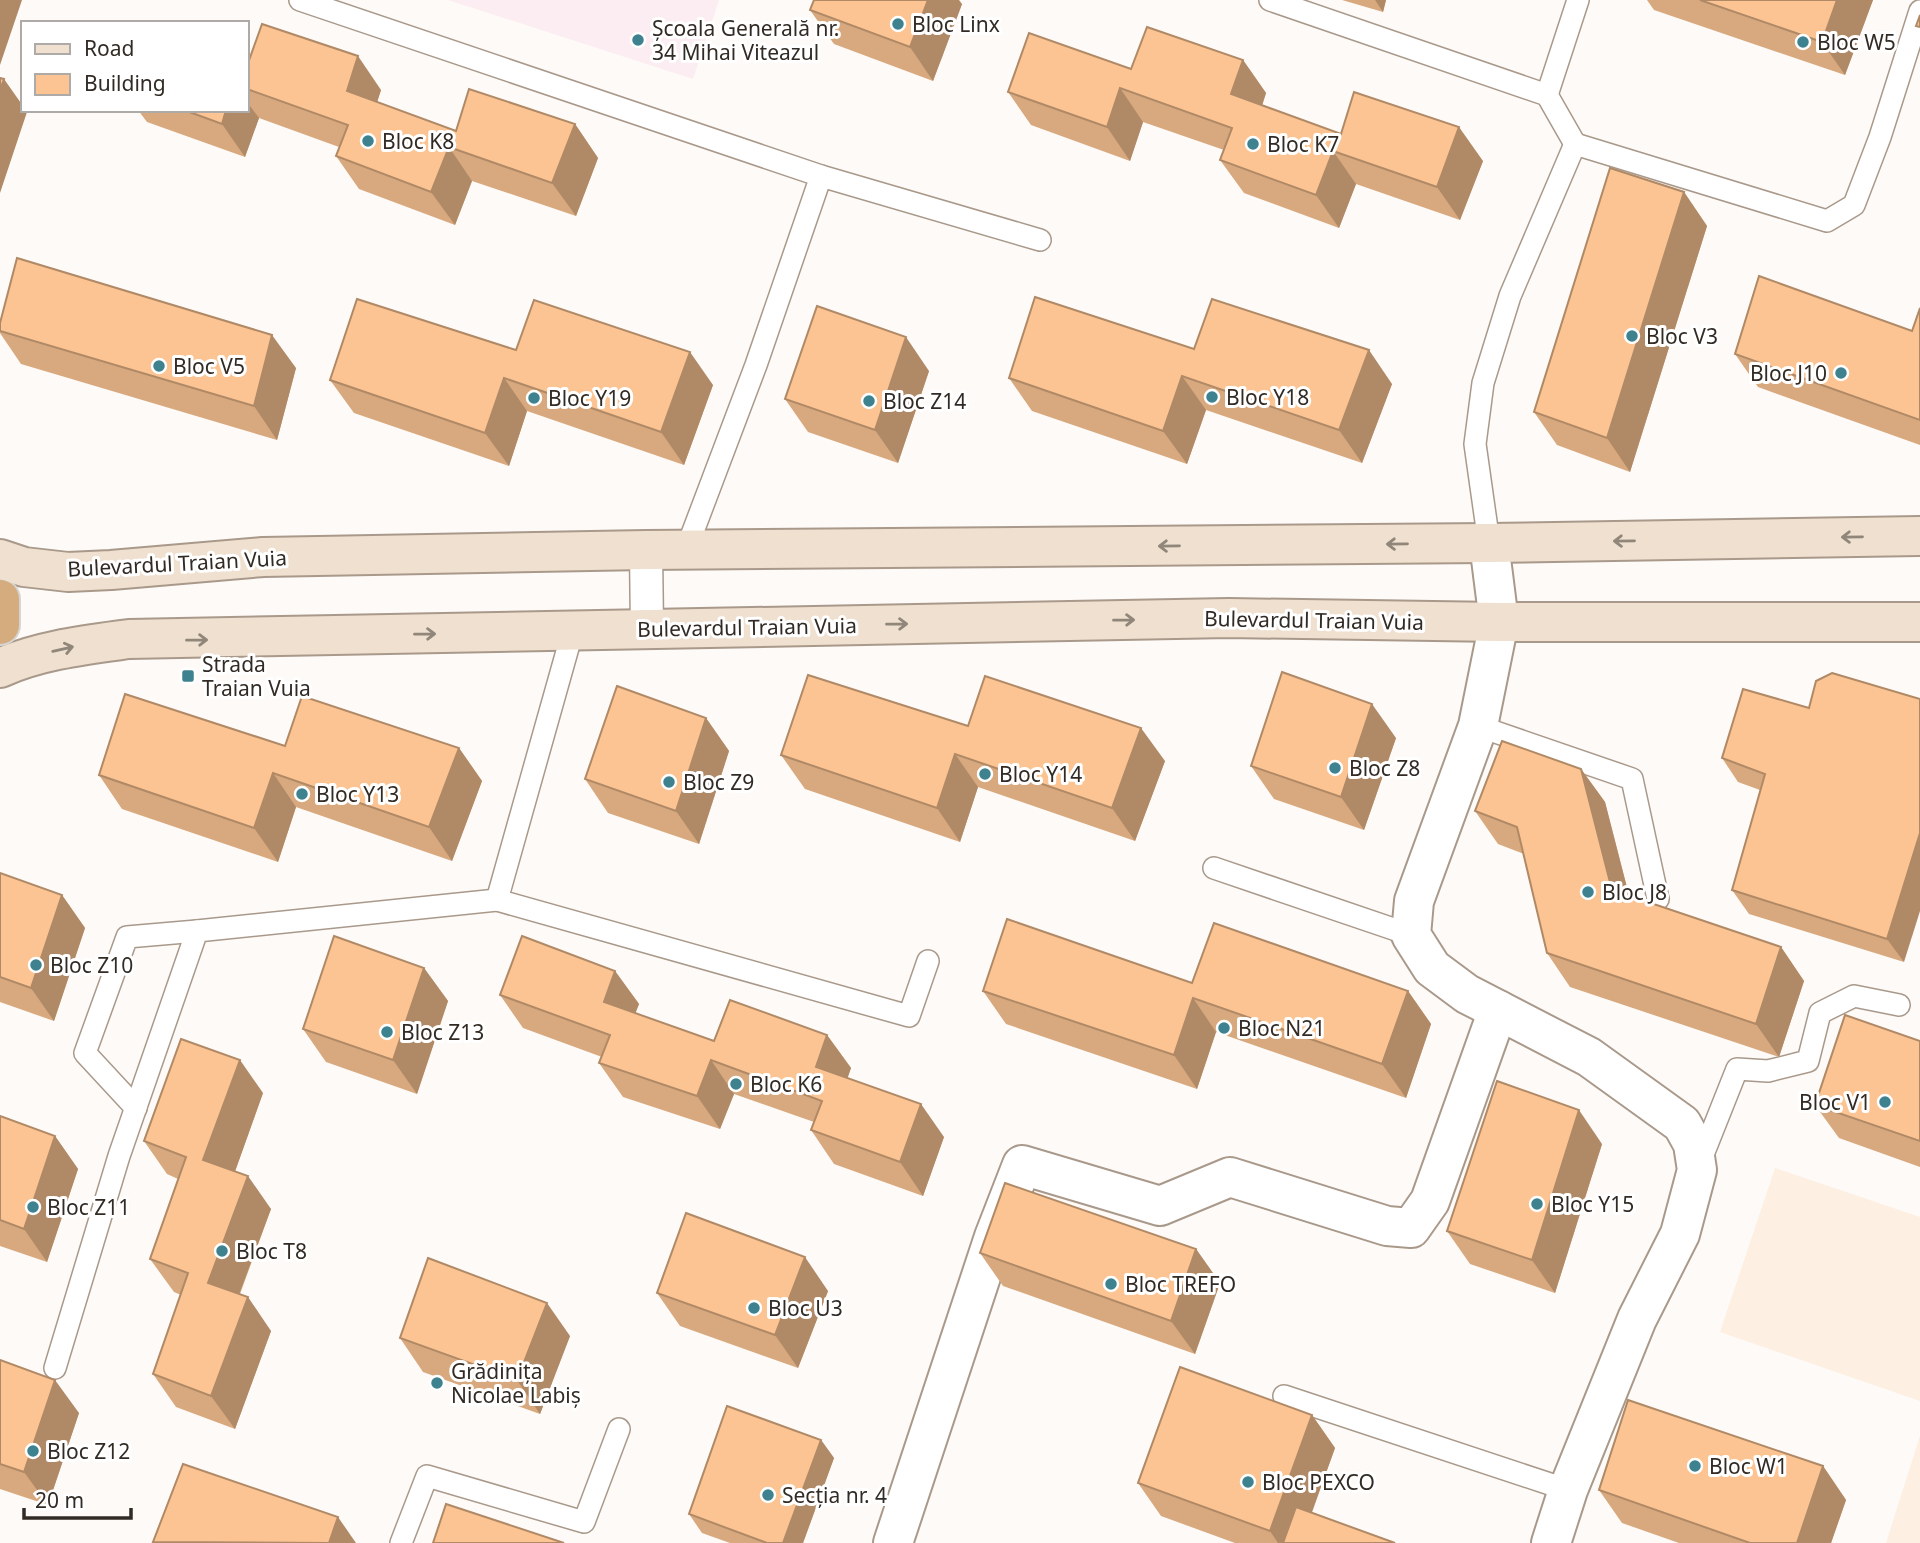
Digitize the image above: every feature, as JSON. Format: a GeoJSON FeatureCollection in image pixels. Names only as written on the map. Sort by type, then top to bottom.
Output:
{"type":"FeatureCollection","features":[{"type":"Feature","properties":{"kind":"highway"},"geometry":{"type":"LineString","coordinates":[[0,599],[0,625]]}},
{"type":"Feature","properties":{"kind":"main road","name":"Bulevardul Traian Vuia"},"geometry":{"type":"LineString","coordinates":[[0,559],[24,567],[68,572],[263,557],[646,550],[1489,543],[1920,536]]}},
{"type":"Feature","properties":{"kind":"main road","name":"Bulevardul Traian Vuia"},"geometry":{"type":"LineString","coordinates":[[0,668],[68,648],[129,639],[1228,618],[1499,622],[1920,622]]}},
{"type":"Feature","properties":{"kind":"street"},"geometry":{"type":"LineString","coordinates":[[1489,543],[1499,622],[1478,726],[1414,901],[1410,935],[1432,968],[1467,993],[1588,1057],[1682,1124],[1693,1143],[1698,1170],[1680,1234],[1637,1319],[1567,1490],[1551,1543]]}},
{"type":"Feature","properties":{"kind":"street"},"geometry":{"type":"LineString","coordinates":[[646,550],[647,629]]}},
{"type":"Feature","properties":{"kind":"street"},"geometry":{"type":"LineString","coordinates":[[893,1543],[994,1237],[1022,1166],[1160,1206],[1230,1177],[1387,1226],[1411,1227],[1430,1201],[1498,1010]]}},
{"type":"Feature","properties":{"kind":"lane"},"geometry":{"type":"LineString","coordinates":[[300,0],[821,176],[1040,240]]}},
{"type":"Feature","properties":{"kind":"lane"},"geometry":{"type":"LineString","coordinates":[[1270,0],[1547,94],[1575,145],[1827,220],[1854,205],[1880,137],[1920,11]]}},
{"type":"Feature","properties":{"kind":"lane"},"geometry":{"type":"LineString","coordinates":[[1547,94],[1578,0]]}},
{"type":"Feature","properties":{"kind":"lane"},"geometry":{"type":"LineString","coordinates":[[1489,543],[1475,444],[1483,383],[1510,296],[1575,145]]}},
{"type":"Feature","properties":{"kind":"lane"},"geometry":{"type":"LineString","coordinates":[[687,550],[756,365],[821,176]]}},
{"type":"Feature","properties":{"kind":"lane"},"geometry":{"type":"LineString","coordinates":[[497,900],[573,630]]}},
{"type":"Feature","properties":{"kind":"lane"},"geometry":{"type":"LineString","coordinates":[[1478,726],[1632,779],[1658,899]]}},
{"type":"Feature","properties":{"kind":"lane"},"geometry":{"type":"LineString","coordinates":[[1214,867],[1410,935]]}},
{"type":"Feature","properties":{"kind":"lane"},"geometry":{"type":"LineString","coordinates":[[136,1108],[85,1053],[127,937],[497,900],[909,1016],[928,961]]}},
{"type":"Feature","properties":{"kind":"lane"},"geometry":{"type":"LineString","coordinates":[[55,1368],[118,1156],[197,931]]}},
{"type":"Feature","properties":{"kind":"lane"},"geometry":{"type":"LineString","coordinates":[[1698,1170],[1737,1069],[1768,1071],[1808,1061],[1820,1013],[1854,996],[1899,1005]]}},
{"type":"Feature","properties":{"kind":"lane"},"geometry":{"type":"LineString","coordinates":[[1284,1396],[1567,1490]]}},
{"type":"Feature","properties":{"kind":"lane"},"geometry":{"type":"LineString","coordinates":[[401,1543],[426,1476],[584,1522],[619,1429]]}},
{"type":"Feature","properties":{"kind":"shaded area","name":"Școala Generală nr. 34 Mihai Viteazul"},"geometry":{"type":"Polygon","coordinates":[[[448,0],[719,0],[693,79],[448,0]]]}},
{"type":"Feature","properties":{"kind":"shaded area"},"geometry":{"type":"Polygon","coordinates":[[[1775,1168],[1920,1217],[1920,1401],[1720,1332],[1775,1168]]]}},
{"type":"Feature","properties":{"kind":"shaded area"},"geometry":{"type":"Polygon","coordinates":[[[1920,1436],[1920,1543],[1886,1543],[1920,1436]]]}},
{"type":"Feature","properties":{"kind":"building"},"geometry":{"type":"Polygon","coordinates":[[[814,0],[928,0],[910,47],[810,10],[814,0]]]}},
{"type":"Feature","properties":{"kind":"building"},"geometry":{"type":"Polygon","coordinates":[[[1700,0],[1837,0],[1822,42],[1700,0]]]}},
{"type":"Feature","properties":{"kind":"building"},"geometry":{"type":"Polygon","coordinates":[[[262,24],[358,56],[347,91],[456,131],[469,89],[575,124],[552,183],[449,147],[431,192],[336,156],[348,125],[248,89],[248,63],[262,24]]]}},
{"type":"Feature","properties":{"kind":"building"},"geometry":{"type":"Polygon","coordinates":[[[1147,27],[1243,60],[1231,94],[1341,134],[1354,92],[1459,127],[1437,187],[1333,151],[1316,195],[1220,160],[1232,128],[1120,88],[1107,127],[1008,92],[1029,33],[1131,69],[1147,27]]]}},
{"type":"Feature","properties":{"kind":"building"},"geometry":{"type":"Polygon","coordinates":[[[189,112],[225,112],[222,124],[189,112]]]}},
{"type":"Feature","properties":{"kind":"building"},"geometry":{"type":"Polygon","coordinates":[[[1610,168],[1684,192],[1607,438],[1534,412],[1610,168]]]}},
{"type":"Feature","properties":{"kind":"building"},"geometry":{"type":"Polygon","coordinates":[[[17,258],[272,335],[254,406],[0,331],[17,258]]]}},
{"type":"Feature","properties":{"kind":"building"},"geometry":{"type":"Polygon","coordinates":[[[1759,276],[1912,331],[1920,308],[1920,420],[1735,354],[1759,276]]]}},
{"type":"Feature","properties":{"kind":"building"},"geometry":{"type":"Polygon","coordinates":[[[1035,297],[1194,349],[1212,299],[1369,350],[1339,430],[1182,376],[1163,431],[1009,378],[1035,297]]]}},
{"type":"Feature","properties":{"kind":"building"},"geometry":{"type":"Polygon","coordinates":[[[357,299],[516,350],[534,300],[690,352],[661,432],[504,378],[485,433],[330,380],[357,299]]]}},
{"type":"Feature","properties":{"kind":"building"},"geometry":{"type":"Polygon","coordinates":[[[817,306],[906,337],[875,430],[785,399],[817,306]]]}},
{"type":"Feature","properties":{"kind":"building"},"geometry":{"type":"Polygon","coordinates":[[[1282,672],[1372,704],[1341,797],[1251,766],[1282,672]]]}},
{"type":"Feature","properties":{"kind":"building"},"geometry":{"type":"Polygon","coordinates":[[[1832,673],[1920,699],[1920,833],[1887,939],[1732,890],[1765,774],[1722,758],[1743,689],[1809,708],[1816,681],[1832,673]]]}},
{"type":"Feature","properties":{"kind":"building"},"geometry":{"type":"Polygon","coordinates":[[[808,675],[968,726],[985,676],[1141,728],[1112,808],[955,754],[937,808],[781,755],[808,675]]]}},
{"type":"Feature","properties":{"kind":"building"},"geometry":{"type":"Polygon","coordinates":[[[617,686],[706,718],[676,811],[585,779],[617,686]]]}},
{"type":"Feature","properties":{"kind":"building"},"geometry":{"type":"Polygon","coordinates":[[[125,694],[285,746],[302,696],[459,748],[429,827],[273,773],[254,828],[99,775],[125,694]]]}},
{"type":"Feature","properties":{"kind":"building","name":"Bloc J8"},"geometry":{"type":"Polygon","coordinates":[[[1502,741],[1581,769],[1612,890],[1781,947],[1756,1024],[1547,953],[1517,827],[1475,811],[1502,741]]]}},
{"type":"Feature","properties":{"kind":"building"},"geometry":{"type":"Polygon","coordinates":[[[0,873],[62,895],[31,988],[0,977],[0,873]]]}},
{"type":"Feature","properties":{"kind":"building"},"geometry":{"type":"Polygon","coordinates":[[[1007,919],[1192,983],[1214,923],[1408,991],[1382,1064],[1193,998],[1174,1055],[983,991],[1007,919]]]}},
{"type":"Feature","properties":{"kind":"building"},"geometry":{"type":"Polygon","coordinates":[[[334,936],[424,968],[393,1060],[303,1029],[334,936]]]}},
{"type":"Feature","properties":{"kind":"building"},"geometry":{"type":"Polygon","coordinates":[[[522,936],[615,971],[604,1002],[714,1041],[730,1000],[827,1035],[816,1067],[921,1104],[900,1162],[811,1130],[822,1101],[711,1060],[697,1096],[599,1063],[610,1035],[500,995],[522,936]]]}},
{"type":"Feature","properties":{"kind":"building"},"geometry":{"type":"Polygon","coordinates":[[[1845,1015],[1920,1041],[1920,1141],[1815,1105],[1845,1015]]]}},
{"type":"Feature","properties":{"kind":"building"},"geometry":{"type":"Polygon","coordinates":[[[181,1039],[240,1060],[203,1160],[248,1176],[208,1283],[248,1297],[211,1396],[153,1374],[188,1273],[150,1259],[186,1157],[144,1141],[181,1039]]]}},
{"type":"Feature","properties":{"kind":"building"},"geometry":{"type":"Polygon","coordinates":[[[1497,1081],[1579,1110],[1532,1260],[1447,1231],[1497,1081]]]}},
{"type":"Feature","properties":{"kind":"building"},"geometry":{"type":"Polygon","coordinates":[[[0,1116],[55,1136],[24,1229],[0,1220],[0,1116]]]}},
{"type":"Feature","properties":{"kind":"building"},"geometry":{"type":"Polygon","coordinates":[[[1005,1183],[1196,1249],[1171,1321],[980,1253],[1005,1183]]]}},
{"type":"Feature","properties":{"kind":"building"},"geometry":{"type":"Polygon","coordinates":[[[686,1213],[805,1257],[775,1335],[657,1293],[686,1213]]]}},
{"type":"Feature","properties":{"kind":"building"},"geometry":{"type":"Polygon","coordinates":[[[428,1258],[547,1303],[517,1380],[400,1338],[428,1258]]]}},
{"type":"Feature","properties":{"kind":"building"},"geometry":{"type":"Polygon","coordinates":[[[0,1360],[55,1380],[24,1472],[0,1464],[0,1360]]]}},
{"type":"Feature","properties":{"kind":"building","name":"Bloc PEXCO"},"geometry":{"type":"Polygon","coordinates":[[[1180,1367],[1312,1415],[1270,1531],[1138,1483],[1180,1367]]]}},
{"type":"Feature","properties":{"kind":"building","name":"Bloc W1"},"geometry":{"type":"Polygon","coordinates":[[[1628,1400],[1823,1466],[1797,1543],[1750,1543],[1599,1490],[1628,1400]]]}},
{"type":"Feature","properties":{"kind":"building","name":"Secția nr. 4"},"geometry":{"type":"Polygon","coordinates":[[[727,1406],[821,1440],[783,1543],[767,1543],[689,1514],[727,1406]]]}},
{"type":"Feature","properties":{"kind":"building"},"geometry":{"type":"Polygon","coordinates":[[[183,1464],[338,1517],[329,1543],[153,1542],[183,1464]]]}},
{"type":"Feature","properties":{"kind":"building"},"geometry":{"type":"Polygon","coordinates":[[[446,1504],[564,1543],[433,1543],[446,1504]]]}},
{"type":"Feature","properties":{"kind":"building"},"geometry":{"type":"Polygon","coordinates":[[[1296,1507],[1395,1543],[1283,1543],[1296,1507]]]}},
{"type":"Feature","properties":{"kind":"place","name":"Bloc Linx"},"geometry":{"type":"Point","coordinates":[898,24]}},
{"type":"Feature","properties":{"kind":"place","name":"Școala Generală nr. 34 Mihai Viteazul"},"geometry":{"type":"Point","coordinates":[638,40]}},
{"type":"Feature","properties":{"kind":"place","name":"Bloc W5"},"geometry":{"type":"Point","coordinates":[1803,42]}},
{"type":"Feature","properties":{"kind":"place","name":"Bloc K8"},"geometry":{"type":"Point","coordinates":[368,141]}},
{"type":"Feature","properties":{"kind":"place","name":"Bloc K7"},"geometry":{"type":"Point","coordinates":[1253,144]}},
{"type":"Feature","properties":{"kind":"place","name":"Bloc V3"},"geometry":{"type":"Point","coordinates":[1632,336]}},
{"type":"Feature","properties":{"kind":"place","name":"Bloc V5"},"geometry":{"type":"Point","coordinates":[159,366]}},
{"type":"Feature","properties":{"kind":"place","name":"Bloc J10"},"geometry":{"type":"Point","coordinates":[1841,373]}},
{"type":"Feature","properties":{"kind":"place","name":"Bloc Y18"},"geometry":{"type":"Point","coordinates":[1212,397]}},
{"type":"Feature","properties":{"kind":"place","name":"Bloc Y19"},"geometry":{"type":"Point","coordinates":[534,398]}},
{"type":"Feature","properties":{"kind":"place","name":"Bloc Z14"},"geometry":{"type":"Point","coordinates":[869,401]}},
{"type":"Feature","properties":{"kind":"place","name":"Strada Traian Vuia"},"geometry":{"type":"Point","coordinates":[188,676]}},
{"type":"Feature","properties":{"kind":"place","name":"Bloc Z8"},"geometry":{"type":"Point","coordinates":[1335,768]}},
{"type":"Feature","properties":{"kind":"place","name":"Bloc Y14"},"geometry":{"type":"Point","coordinates":[985,774]}},
{"type":"Feature","properties":{"kind":"place","name":"Bloc Z9"},"geometry":{"type":"Point","coordinates":[669,782]}},
{"type":"Feature","properties":{"kind":"place","name":"Bloc Y13"},"geometry":{"type":"Point","coordinates":[302,794]}},
{"type":"Feature","properties":{"kind":"place","name":"Bloc J8"},"geometry":{"type":"Point","coordinates":[1588,892]}},
{"type":"Feature","properties":{"kind":"place","name":"Bloc Z10"},"geometry":{"type":"Point","coordinates":[36,965]}},
{"type":"Feature","properties":{"kind":"place","name":"Bloc N21"},"geometry":{"type":"Point","coordinates":[1224,1028]}},
{"type":"Feature","properties":{"kind":"place","name":"Bloc Z13"},"geometry":{"type":"Point","coordinates":[387,1032]}},
{"type":"Feature","properties":{"kind":"place","name":"Bloc K6"},"geometry":{"type":"Point","coordinates":[736,1084]}},
{"type":"Feature","properties":{"kind":"place","name":"Bloc V1"},"geometry":{"type":"Point","coordinates":[1885,1102]}},
{"type":"Feature","properties":{"kind":"place","name":"Bloc Y15"},"geometry":{"type":"Point","coordinates":[1537,1204]}},
{"type":"Feature","properties":{"kind":"place","name":"Bloc Z11"},"geometry":{"type":"Point","coordinates":[33,1207]}},
{"type":"Feature","properties":{"kind":"place","name":"Bloc T8"},"geometry":{"type":"Point","coordinates":[222,1251]}},
{"type":"Feature","properties":{"kind":"place","name":"Bloc TREFO"},"geometry":{"type":"Point","coordinates":[1111,1284]}},
{"type":"Feature","properties":{"kind":"place","name":"Bloc U3"},"geometry":{"type":"Point","coordinates":[754,1308]}},
{"type":"Feature","properties":{"kind":"place","name":"Grădinița Nicolae Labiș"},"geometry":{"type":"Point","coordinates":[437,1383]}},
{"type":"Feature","properties":{"kind":"place","name":"Bloc Z12"},"geometry":{"type":"Point","coordinates":[33,1451]}},
{"type":"Feature","properties":{"kind":"place","name":"Bloc W1"},"geometry":{"type":"Point","coordinates":[1695,1466]}},
{"type":"Feature","properties":{"kind":"place","name":"Bloc PEXCO"},"geometry":{"type":"Point","coordinates":[1248,1482]}},
{"type":"Feature","properties":{"kind":"place","name":"Secția nr. 4"},"geometry":{"type":"Point","coordinates":[768,1495]}}]}
